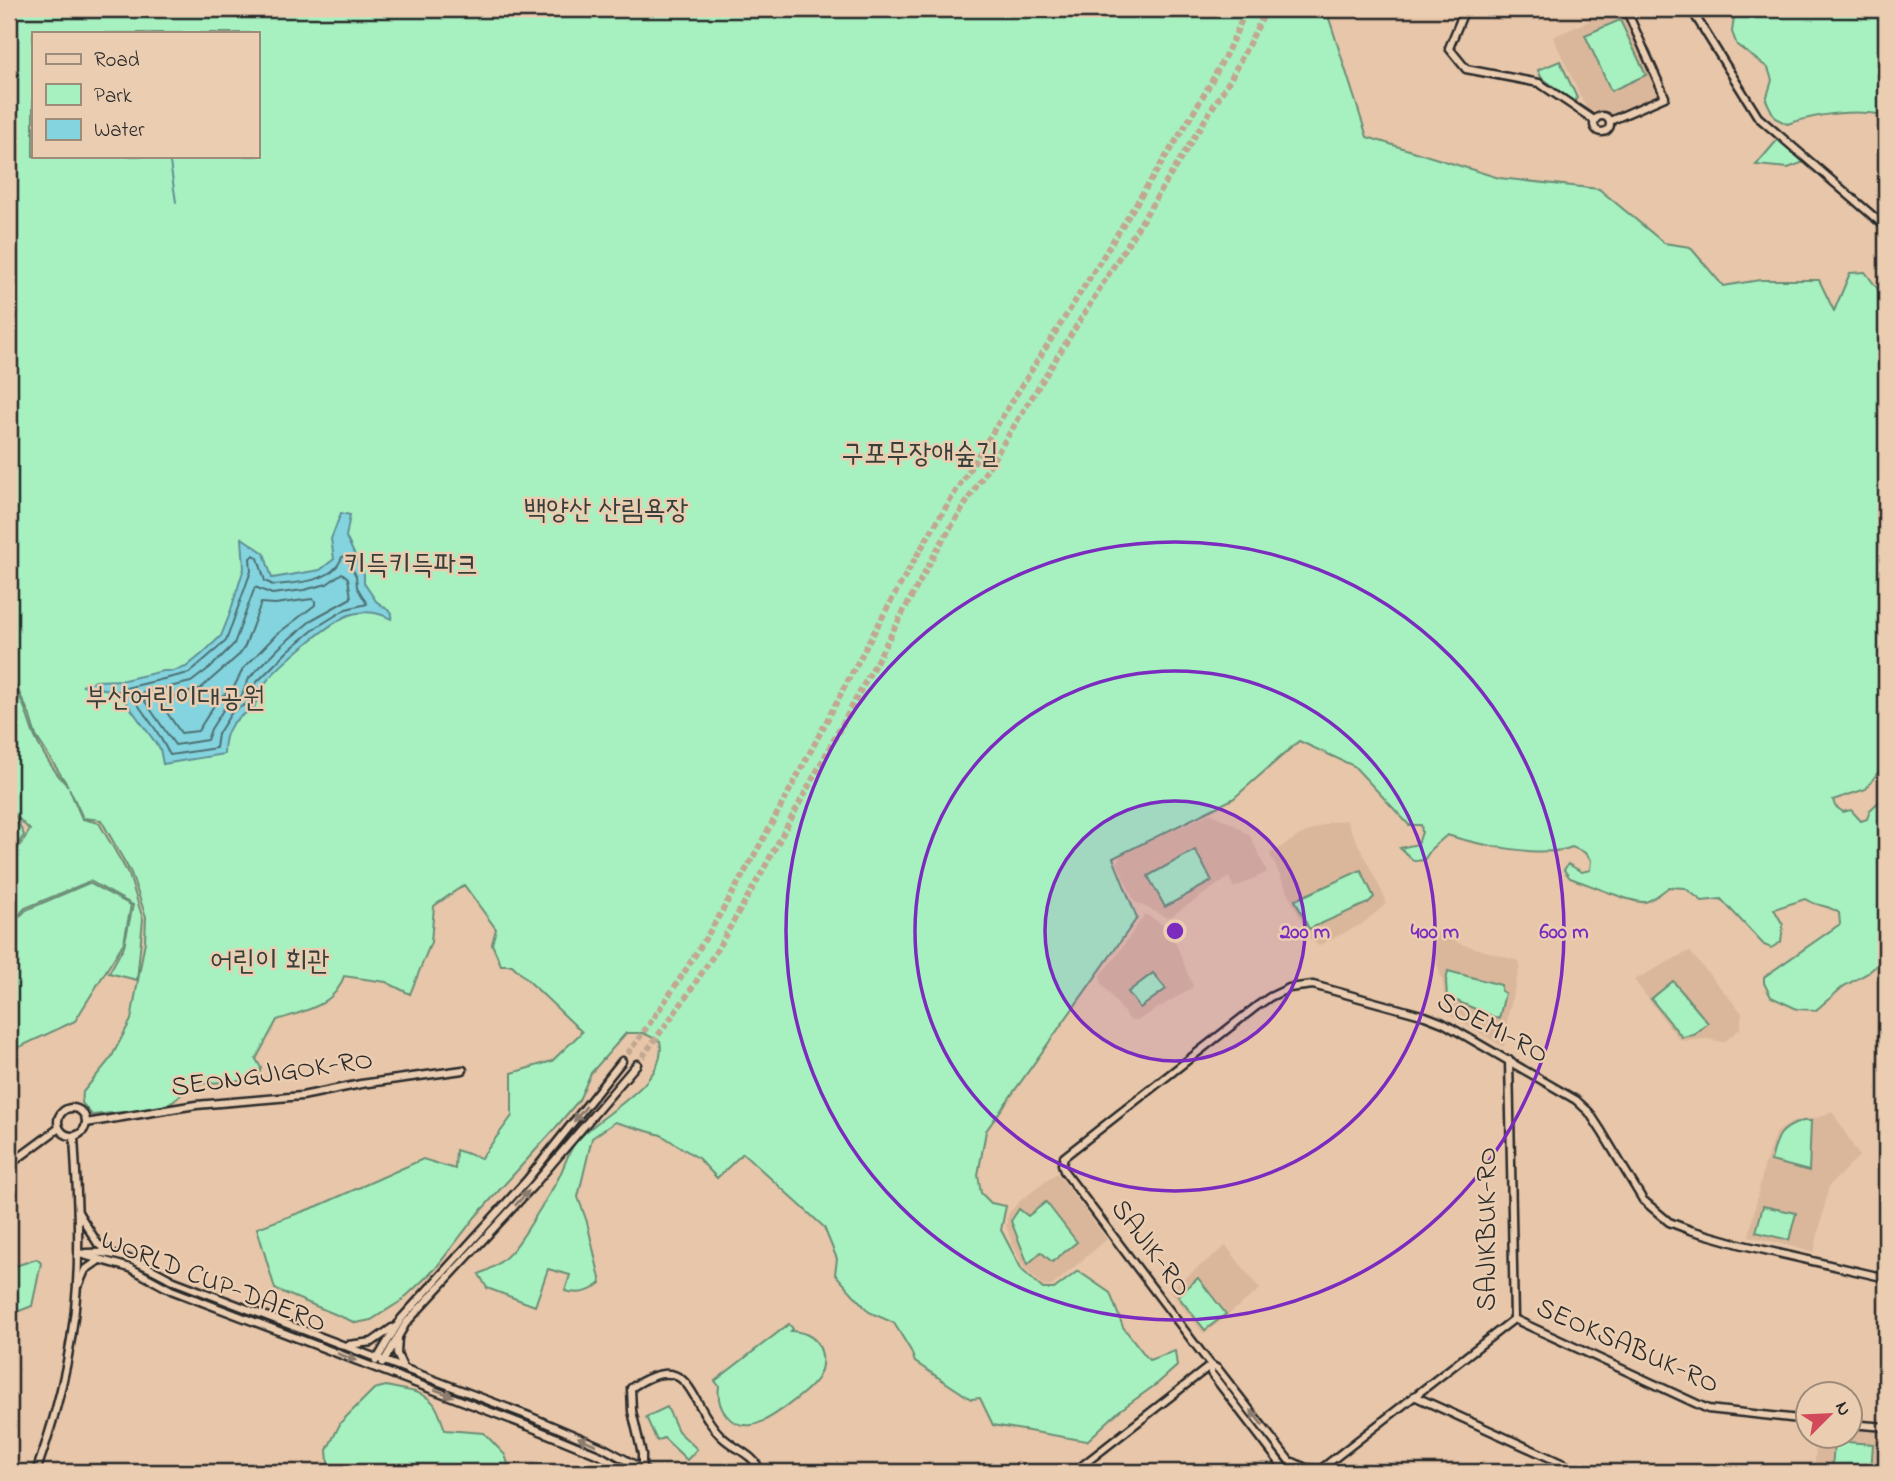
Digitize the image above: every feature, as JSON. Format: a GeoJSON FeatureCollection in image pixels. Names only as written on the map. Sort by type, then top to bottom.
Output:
{"type":"FeatureCollection","features":[{"type":"Feature","properties":{"kind":"main road"},"geometry":{"type":"LineString","coordinates":[[1465,9],[1449,48],[1466,69],[1539,83],[1594,120]]}},
{"type":"Feature","properties":{"kind":"main road"},"geometry":{"type":"LineString","coordinates":[[1609,121],[1665,97],[1626,9]]}},
{"type":"Feature","properties":{"kind":"main road"},"geometry":{"type":"LineString","coordinates":[[1691,9],[1758,117],[1880,222]]}},
{"type":"Feature","properties":{"kind":"main road"},"geometry":{"type":"LineString","coordinates":[[1594,120],[1601,116],[1609,121]]}},
{"type":"Feature","properties":{"kind":"main road"},"geometry":{"type":"LineString","coordinates":[[1594,120],[1594,128],[1601,133],[1608,129],[1609,121]]}},
{"type":"Feature","properties":{"kind":"main road","name":"SOEMI-RO"},"geometry":{"type":"LineString","coordinates":[[1064,1157],[1264,1000],[1294,986],[1313,985],[1443,1023],[1576,1100],[1589,1112],[1643,1200],[1669,1222],[1743,1245],[1886,1278]]}},
{"type":"Feature","properties":{"kind":"main road","name":"SAJIKBUK-RO"},"geometry":{"type":"LineString","coordinates":[[1319,1471],[1514,1319],[1509,1060]]}},
{"type":"Feature","properties":{"kind":"main road"},"geometry":{"type":"LineString","coordinates":[[342,1346],[372,1342],[401,1320],[527,1180],[622,1061]]}},
{"type":"Feature","properties":{"kind":"main road"},"geometry":{"type":"LineString","coordinates":[[381,1360],[398,1334],[532,1187],[637,1064]]}},
{"type":"Feature","properties":{"kind":"main road","name":"SEONGJIGOK-RO"},"geometry":{"type":"LineString","coordinates":[[86,1123],[196,1105],[302,1097],[382,1080],[463,1070]]}},
{"type":"Feature","properties":{"kind":"main road"},"geometry":{"type":"LineString","coordinates":[[69,1108],[80,1110],[86,1123],[80,1133],[74,1136],[65,1134],[59,1128],[58,1116],[69,1108]]}},
{"type":"Feature","properties":{"kind":"main road"},"geometry":{"type":"LineString","coordinates":[[9,1165],[59,1128]]}},
{"type":"Feature","properties":{"kind":"main road"},"geometry":{"type":"LineString","coordinates":[[36,1472],[49,1437],[63,1381],[76,1292],[79,1254],[74,1136]]}},
{"type":"Feature","properties":{"kind":"main road","name":"SAJIK-RO"},"geometry":{"type":"LineString","coordinates":[[1064,1157],[1064,1171],[1211,1365],[1218,1368],[1298,1472]]}},
{"type":"Feature","properties":{"kind":"main road"},"geometry":{"type":"LineString","coordinates":[[77,1210],[98,1244],[114,1254]]}},
{"type":"Feature","properties":{"kind":"main road","name":"WORLD CUP-DAERO"},"geometry":{"type":"LineString","coordinates":[[79,1254],[114,1254],[136,1260],[174,1281],[542,1422],[604,1448],[644,1471]]}},
{"type":"Feature","properties":{"kind":"main road","name":"WORLD CUP-DAERO"},"geometry":{"type":"LineString","coordinates":[[79,1254],[130,1268],[171,1290],[528,1426],[601,1456],[628,1472]]}},
{"type":"Feature","properties":{"kind":"main road"},"geometry":{"type":"LineString","coordinates":[[76,1292],[85,1270],[89,1265],[100,1261]]}},
{"type":"Feature","properties":{"kind":"main road","name":"SEOKSABUK-RO"},"geometry":{"type":"LineString","coordinates":[[1514,1319],[1708,1409],[1794,1418]]}},
{"type":"Feature","properties":{"kind":"main road"},"geometry":{"type":"LineString","coordinates":[[377,1367],[401,1320]]}},
{"type":"Feature","properties":{"kind":"main road"},"geometry":{"type":"LineString","coordinates":[[398,1334],[397,1354],[404,1368]]}},
{"type":"Feature","properties":{"kind":"main road"},"geometry":{"type":"LineString","coordinates":[[1074,1472],[1211,1365]]}},
{"type":"Feature","properties":{"kind":"main road","name":"SAJIK-RO"},"geometry":{"type":"LineString","coordinates":[[1211,1365],[1211,1373],[1287,1472]]}},
{"type":"Feature","properties":{"kind":"main road"},"geometry":{"type":"LineString","coordinates":[[644,1471],[632,1412],[631,1388],[652,1375],[660,1374],[676,1377],[689,1385],[713,1427],[731,1445],[754,1460],[761,1472]]}},
{"type":"Feature","properties":{"kind":"main road"},"geometry":{"type":"LineString","coordinates":[[1427,1386],[1429,1403]]}},
{"type":"Feature","properties":{"kind":"main road"},"geometry":{"type":"LineString","coordinates":[[1414,1396],[1581,1472]]}},
{"type":"Feature","properties":{"kind":"main road"},"geometry":{"type":"LineString","coordinates":[[1864,1425],[1886,1427]]}},
{"type":"Feature","properties":{"kind":"main road"},"geometry":{"type":"LineString","coordinates":[[1286,1457],[1300,1466],[1319,1471]]}},
{"type":"Feature","properties":{"kind":"shaded area"},"geometry":{"type":"Polygon","coordinates":[[[1616,9],[1623,9],[1658,89],[1654,98],[1616,114],[1587,110],[1553,37],[1616,9]]]}},
{"type":"Feature","properties":{"kind":"shaded area"},"geometry":{"type":"Polygon","coordinates":[[[1210,813],[1250,836],[1267,872],[1234,888],[1229,877],[1167,917],[1135,902],[1117,863],[1121,855],[1210,813]]]}},
{"type":"Feature","properties":{"kind":"shaded area"},"geometry":{"type":"Polygon","coordinates":[[[1346,820],[1386,904],[1362,924],[1318,946],[1309,937],[1270,854],[1300,835],[1330,822],[1346,820]]]}},
{"type":"Feature","properties":{"kind":"shaded area"},"geometry":{"type":"Polygon","coordinates":[[[1145,914],[1170,929],[1193,987],[1138,1020],[1130,1020],[1102,984],[1100,975],[1145,914]]]}},
{"type":"Feature","properties":{"kind":"shaded area"},"geometry":{"type":"Polygon","coordinates":[[[1436,932],[1449,932],[1458,943],[1519,961],[1504,1047],[1446,1013],[1443,982],[1434,954],[1436,932]]]}},
{"type":"Feature","properties":{"kind":"shaded area"},"geometry":{"type":"Polygon","coordinates":[[[1689,951],[1742,1013],[1740,1029],[1724,1042],[1679,1039],[1634,980],[1689,951]]]}},
{"type":"Feature","properties":{"kind":"shaded area"},"geometry":{"type":"Polygon","coordinates":[[[1832,1111],[1859,1156],[1829,1186],[1814,1252],[1749,1236],[1764,1167],[1775,1134],[1792,1122],[1820,1117],[1832,1111]]]}},
{"type":"Feature","properties":{"kind":"shaded area"},"geometry":{"type":"Polygon","coordinates":[[[1057,1173],[1107,1239],[1052,1286],[1044,1287],[1024,1268],[1006,1226],[1008,1214],[1020,1201],[1057,1173]]]}},
{"type":"Feature","properties":{"kind":"shaded area"},"geometry":{"type":"Polygon","coordinates":[[[1226,1246],[1260,1289],[1204,1334],[1169,1290],[1226,1246]]]}},
{"type":"Feature","properties":{"kind":"shaded area"},"geometry":{"type":"Polygon","coordinates":[[[1864,1428],[1886,1430],[1886,1472],[1814,1472],[1816,1450],[1864,1450],[1864,1428]]]}},
{"type":"Feature","properties":{"kind":"green space","name":"구포무장애숲길"},"geometry":{"type":"Polygon","coordinates":[[[9,9],[1326,9],[1367,137],[1499,178],[1599,189],[1664,243],[1690,247],[1723,286],[1760,280],[1819,280],[1834,311],[1850,273],[1865,272],[1883,296],[1886,291],[1886,761],[1866,789],[1833,800],[1835,806],[1843,812],[1851,810],[1861,821],[1867,819],[1870,810],[1886,795],[1886,957],[1868,973],[1844,986],[1816,1010],[1797,1009],[1771,997],[1764,977],[1840,924],[1839,913],[1835,910],[1805,899],[1774,909],[1783,925],[1781,942],[1771,948],[1764,945],[1721,899],[1702,901],[1685,888],[1669,887],[1652,900],[1639,902],[1570,878],[1564,870],[1568,864],[1582,872],[1590,870],[1591,860],[1584,852],[1572,847],[1528,851],[1447,835],[1432,848],[1424,860],[1414,861],[1400,848],[1418,844],[1421,825],[1409,825],[1354,766],[1299,741],[1233,799],[1113,858],[1137,918],[986,1131],[978,1175],[981,1193],[991,1203],[1006,1206],[1001,1230],[1022,1270],[1043,1289],[1054,1289],[1078,1271],[1110,1293],[1123,1327],[1149,1360],[1175,1351],[1177,1366],[1119,1411],[1087,1441],[993,1425],[980,1398],[971,1399],[915,1362],[894,1323],[869,1312],[835,1274],[837,1259],[824,1227],[743,1153],[717,1178],[698,1158],[661,1135],[615,1122],[592,1138],[578,1197],[587,1222],[601,1283],[584,1292],[565,1291],[570,1275],[548,1269],[535,1306],[487,1288],[479,1274],[500,1263],[522,1238],[554,1186],[575,1143],[585,1132],[630,1098],[654,1071],[660,1057],[660,1041],[643,1033],[626,1033],[591,1073],[579,1100],[476,1216],[435,1269],[401,1301],[371,1320],[356,1323],[275,1289],[257,1228],[318,1206],[423,1159],[455,1169],[456,1150],[481,1158],[512,1116],[512,1073],[552,1061],[582,1032],[512,965],[501,965],[492,944],[496,929],[464,885],[434,906],[431,942],[410,994],[386,982],[344,976],[340,986],[326,1001],[277,1020],[256,1059],[261,1068],[258,1076],[239,1081],[193,1084],[173,1102],[154,1109],[92,1115],[82,1103],[83,1092],[111,1058],[131,1020],[145,941],[146,917],[131,873],[101,820],[83,818],[69,788],[82,819],[99,823],[129,875],[143,919],[137,980],[109,973],[124,946],[133,905],[90,881],[25,908],[9,926],[9,862],[30,830],[9,809],[9,685],[22,701],[34,735],[45,755],[68,786],[36,736],[29,713],[15,684],[9,683],[9,9]]]}},
{"type":"Feature","properties":{"kind":"green space"},"geometry":{"type":"Polygon","coordinates":[[[1735,9],[1886,9],[1886,115],[1861,112],[1836,114],[1787,124],[1775,118],[1766,100],[1772,80],[1768,68],[1737,45],[1732,32],[1735,9]]]}},
{"type":"Feature","properties":{"kind":"green space"},"geometry":{"type":"Polygon","coordinates":[[[1620,20],[1646,75],[1611,91],[1585,35],[1620,20]]]}},
{"type":"Feature","properties":{"kind":"green space"},"geometry":{"type":"Polygon","coordinates":[[[1560,61],[1577,98],[1574,102],[1541,77],[1538,70],[1560,61]]]}},
{"type":"Feature","properties":{"kind":"green space"},"geometry":{"type":"Polygon","coordinates":[[[1779,138],[1807,161],[1788,168],[1756,165],[1779,138]]]}},
{"type":"Feature","properties":{"kind":"green space"},"geometry":{"type":"Polygon","coordinates":[[[9,812],[16,818],[24,835],[9,858],[9,812]]]}},
{"type":"Feature","properties":{"kind":"green space"},"geometry":{"type":"Polygon","coordinates":[[[1195,850],[1212,881],[1165,907],[1148,876],[1195,850]]]}},
{"type":"Feature","properties":{"kind":"green space"},"geometry":{"type":"Polygon","coordinates":[[[1361,870],[1374,897],[1368,903],[1309,929],[1295,900],[1361,870]]]}},
{"type":"Feature","properties":{"kind":"green space"},"geometry":{"type":"Polygon","coordinates":[[[89,883],[131,905],[124,942],[75,1021],[9,1052],[9,928],[26,910],[89,883]]]}},
{"type":"Feature","properties":{"kind":"green space"},"geometry":{"type":"Polygon","coordinates":[[[1448,971],[1501,985],[1501,991],[1505,993],[1499,1019],[1447,997],[1448,971]]]}},
{"type":"Feature","properties":{"kind":"green space"},"geometry":{"type":"Polygon","coordinates":[[[1153,973],[1166,989],[1140,1008],[1128,992],[1153,973]]]}},
{"type":"Feature","properties":{"kind":"green space"},"geometry":{"type":"Polygon","coordinates":[[[1673,981],[1708,1023],[1694,1035],[1682,1037],[1651,999],[1673,981]]]}},
{"type":"Feature","properties":{"kind":"green space"},"geometry":{"type":"Polygon","coordinates":[[[1803,1121],[1811,1121],[1809,1171],[1771,1161],[1783,1131],[1803,1121]]]}},
{"type":"Feature","properties":{"kind":"green space"},"geometry":{"type":"Polygon","coordinates":[[[1046,1202],[1077,1242],[1052,1262],[1041,1252],[1028,1264],[1011,1221],[1019,1209],[1028,1216],[1046,1202]]]}},
{"type":"Feature","properties":{"kind":"green space"},"geometry":{"type":"Polygon","coordinates":[[[1763,1206],[1796,1213],[1789,1240],[1756,1232],[1763,1206]]]}},
{"type":"Feature","properties":{"kind":"green space"},"geometry":{"type":"Polygon","coordinates":[[[37,1259],[41,1263],[32,1306],[9,1315],[9,1268],[37,1259]]]}},
{"type":"Feature","properties":{"kind":"green space"},"geometry":{"type":"Polygon","coordinates":[[[1198,1278],[1226,1314],[1205,1330],[1178,1296],[1198,1278]]]}},
{"type":"Feature","properties":{"kind":"green space"},"geometry":{"type":"Polygon","coordinates":[[[789,1324],[793,1329],[791,1331],[807,1335],[819,1346],[822,1362],[818,1377],[798,1397],[759,1423],[744,1425],[731,1420],[722,1408],[719,1386],[715,1381],[789,1324]]]}},
{"type":"Feature","properties":{"kind":"green space"},"geometry":{"type":"Polygon","coordinates":[[[386,1386],[412,1391],[430,1399],[445,1430],[484,1433],[505,1455],[511,1472],[329,1472],[327,1450],[341,1422],[374,1389],[386,1386]]]}},
{"type":"Feature","properties":{"kind":"green space"},"geometry":{"type":"Polygon","coordinates":[[[667,1407],[678,1431],[697,1449],[687,1460],[664,1438],[657,1441],[646,1417],[667,1407]]]}},
{"type":"Feature","properties":{"kind":"green space"},"geometry":{"type":"Polygon","coordinates":[[[1864,1443],[1873,1444],[1871,1472],[1832,1472],[1833,1450],[1864,1450],[1864,1443]]]}},
{"type":"Feature","properties":{"kind":"water"},"geometry":{"type":"Polygon","coordinates":[[[341,513],[350,515],[346,537],[364,574],[364,583],[376,601],[392,613],[391,619],[371,612],[349,615],[328,627],[302,648],[268,680],[259,693],[254,709],[231,726],[224,754],[163,764],[160,749],[118,691],[82,686],[96,681],[124,680],[186,667],[221,636],[244,568],[242,538],[264,553],[272,578],[320,570],[334,559],[331,539],[341,513]]]}},
{"type":"Feature","properties":{"kind":"waterway"},"geometry":{"type":"LineString","coordinates":[[169,158],[176,202]]}},
{"type":"Feature","properties":{"kind":"tunnel"},"geometry":{"type":"LineString","coordinates":[[622,1061],[708,934],[932,530],[1195,110],[1236,34],[1246,9]]}},
{"type":"Feature","properties":{"kind":"tunnel"},"geometry":{"type":"LineString","coordinates":[[637,1064],[715,953],[761,874],[938,548],[1231,78],[1267,9]]}},
{"type":"Feature","properties":{"kind":"park label","name":"백양산 산림욕장"},"geometry":{"type":"Point","coordinates":[606,511]}},
{"type":"Feature","properties":{"kind":"park label","name":"키득키득파크"},"geometry":{"type":"Point","coordinates":[411,566]}},
{"type":"Feature","properties":{"kind":"park label","name":"부산어린이대공원"},"geometry":{"type":"Point","coordinates":[175,699]}},
{"type":"Feature","properties":{"kind":"park label","name":"어린이 회관"},"geometry":{"type":"Point","coordinates":[270,962]}}]}
